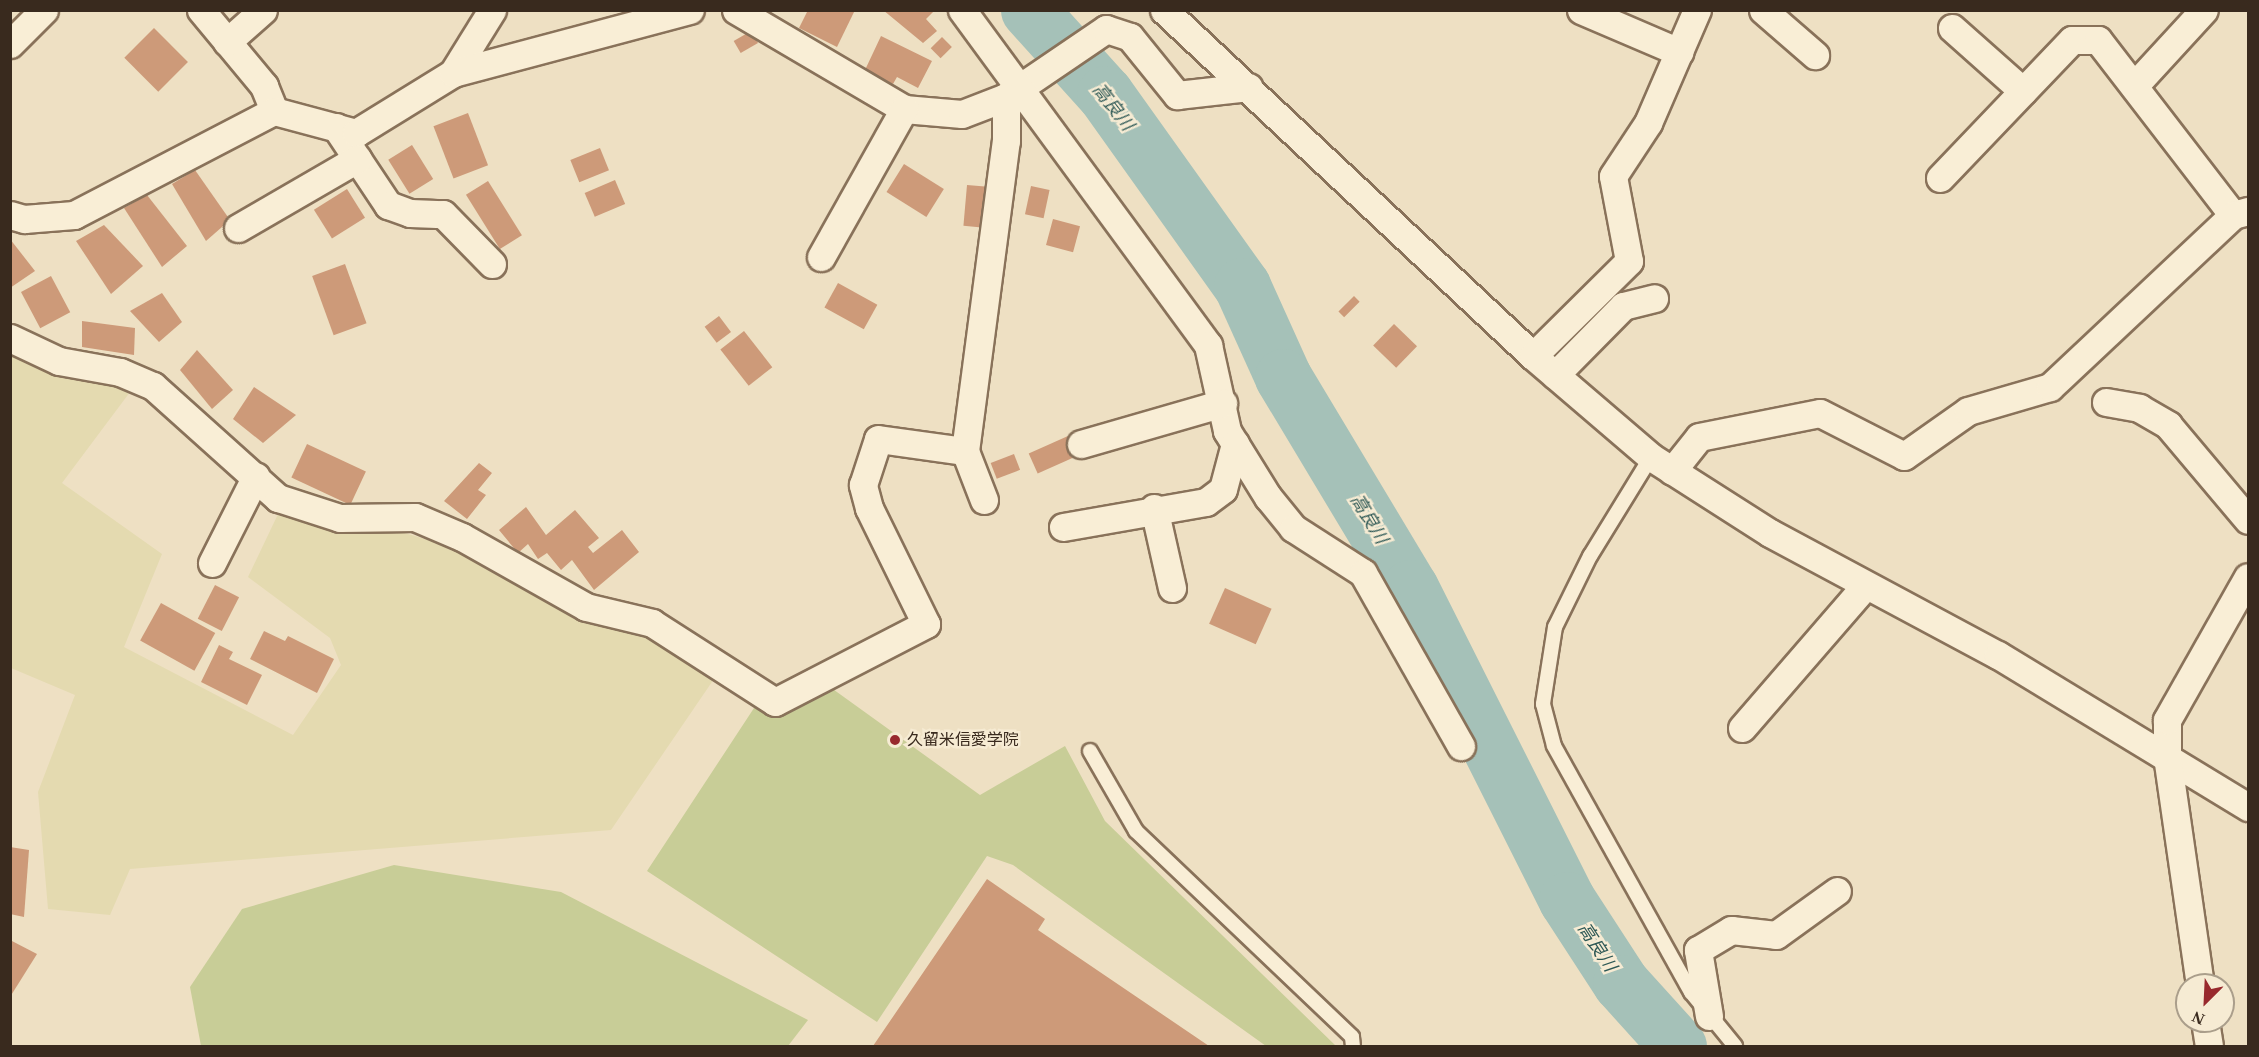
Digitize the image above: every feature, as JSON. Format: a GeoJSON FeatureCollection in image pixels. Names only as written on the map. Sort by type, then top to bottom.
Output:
{"type":"FeatureCollection","features":[{"type":"Feature","properties":{"kind":"street"},"geometry":{"type":"LineString","coordinates":[[10,44],[44,10]]}},
{"type":"Feature","properties":{"kind":"street"},"geometry":{"type":"LineString","coordinates":[[201,10],[264,86],[274,111]]}},
{"type":"Feature","properties":{"kind":"street"},"geometry":{"type":"LineString","coordinates":[[227,42],[263,10]]}},
{"type":"Feature","properties":{"kind":"street"},"geometry":{"type":"LineString","coordinates":[[453,73],[492,10]]}},
{"type":"Feature","properties":{"kind":"street"},"geometry":{"type":"LineString","coordinates":[[10,215],[24,219],[75,215],[274,111],[356,133],[453,73],[690,10]]}},
{"type":"Feature","properties":{"kind":"street"},"geometry":{"type":"LineString","coordinates":[[736,10],[903,109],[962,114],[1021,88],[1106,29],[1130,37],[1177,95],[1250,87]]}},
{"type":"Feature","properties":{"kind":"street"},"geometry":{"type":"LineString","coordinates":[[962,10],[1208,345],[1235,444],[1293,528],[1363,573],[1461,746]]}},
{"type":"Feature","properties":{"kind":"street"},"geometry":{"type":"LineString","coordinates":[[1164,10],[1182,33],[1250,87],[1533,356],[1662,464],[1770,533],[1866,585],[2167,757],[2248,807]]}},
{"type":"Feature","properties":{"kind":"street"},"geometry":{"type":"LineString","coordinates":[[1581,10],[1679,52]]}},
{"type":"Feature","properties":{"kind":"street"},"geometry":{"type":"LineString","coordinates":[[1533,356],[1629,261],[1613,176],[1648,123],[1697,10]]}},
{"type":"Feature","properties":{"kind":"street"},"geometry":{"type":"LineString","coordinates":[[1763,10],[1815,55]]}},
{"type":"Feature","properties":{"kind":"street"},"geometry":{"type":"LineString","coordinates":[[2134,86],[2204,10]]}},
{"type":"Feature","properties":{"kind":"street"},"geometry":{"type":"LineString","coordinates":[[1952,28],[2023,91]]}},
{"type":"Feature","properties":{"kind":"street"},"geometry":{"type":"LineString","coordinates":[[1662,464],[1700,437],[1820,413],[1904,456],[1968,411],[2050,387],[2241,213],[2098,40],[2072,40],[1940,178]]}},
{"type":"Feature","properties":{"kind":"street"},"geometry":{"type":"LineString","coordinates":[[984,500],[965,451],[1006,141],[1021,88]]}},
{"type":"Feature","properties":{"kind":"street"},"geometry":{"type":"LineString","coordinates":[[821,256],[903,109]]}},
{"type":"Feature","properties":{"kind":"street"},"geometry":{"type":"LineString","coordinates":[[336,127],[388,205],[410,213],[443,214],[492,264]]}},
{"type":"Feature","properties":{"kind":"street"},"geometry":{"type":"LineString","coordinates":[[238,228],[357,159]]}},
{"type":"Feature","properties":{"kind":"street"},"geometry":{"type":"LineString","coordinates":[[1555,375],[1623,306],[1654,298]]}},
{"type":"Feature","properties":{"kind":"street"},"geometry":{"type":"LineString","coordinates":[[10,338],[59,361],[120,372],[153,386],[278,498],[340,518],[415,517],[462,537],[586,607],[652,622],[775,702],[926,624],[868,508],[863,485],[878,439],[965,451]]}},
{"type":"Feature","properties":{"kind":"street"},"geometry":{"type":"LineString","coordinates":[[2106,402],[2139,408],[2168,425],[2248,520]]}},
{"type":"Feature","properties":{"kind":"street"},"geometry":{"type":"LineString","coordinates":[[1081,444],[1223,403]]}},
{"type":"Feature","properties":{"kind":"street"},"geometry":{"type":"LineString","coordinates":[[1062,527],[1154,508],[1206,502],[1223,489],[1235,444]]}},
{"type":"Feature","properties":{"kind":"street"},"geometry":{"type":"LineString","coordinates":[[212,563],[256,476]]}},
{"type":"Feature","properties":{"kind":"street"},"geometry":{"type":"LineString","coordinates":[[1154,508],[1172,588]]}},
{"type":"Feature","properties":{"kind":"street"},"geometry":{"type":"LineString","coordinates":[[2198,973],[2167,757],[2167,720],[2248,577]]}},
{"type":"Feature","properties":{"kind":"street"},"geometry":{"type":"LineString","coordinates":[[1742,728],[1866,585]]}},
{"type":"Feature","properties":{"kind":"street"},"geometry":{"type":"LineString","coordinates":[[1708,1016],[1698,950],[1731,930],[1776,935],[1837,891]]}},
{"type":"Feature","properties":{"kind":"lane"},"geometry":{"type":"LineString","coordinates":[[1662,464],[1590,555],[1555,627],[1543,704],[1554,746],[1708,1016],[1734,1047]]}},
{"type":"Feature","properties":{"kind":"lane"},"geometry":{"type":"LineString","coordinates":[[1090,751],[1136,831],[1352,1037],[1353,1047]]}},
{"type":"Feature","properties":{"kind":"shaded area"},"geometry":{"type":"Polygon","coordinates":[[[10,351],[139,380],[62,483],[162,554],[124,647],[293,735],[341,665],[330,638],[248,577],[279,512],[378,525],[472,553],[656,633],[716,676],[611,830],[130,869],[110,915],[48,909],[38,792],[75,695],[11,668],[10,351]]]}},
{"type":"Feature","properties":{"kind":"green space"},"geometry":{"type":"Polygon","coordinates":[[[830,687],[980,795],[1065,746],[1105,821],[1336,1046],[1266,1046],[1013,865],[987,856],[877,1022],[647,871],[756,705],[830,687]]]}},
{"type":"Feature","properties":{"kind":"green space"},"geometry":{"type":"Polygon","coordinates":[[[394,865],[561,892],[808,1020],[788,1046],[201,1046],[190,987],[242,909],[394,865]]]}},
{"type":"Feature","properties":{"kind":"building"},"geometry":{"type":"Polygon","coordinates":[[[808,10],[855,10],[837,47],[799,28],[808,10]]]}},
{"type":"Feature","properties":{"kind":"building"},"geometry":{"type":"Polygon","coordinates":[[[883,10],[935,10],[926,19],[937,31],[923,43],[883,10]]]}},
{"type":"Feature","properties":{"kind":"building"},"geometry":{"type":"Polygon","coordinates":[[[154,28],[188,62],[158,92],[124,58],[154,28]]]}},
{"type":"Feature","properties":{"kind":"building"},"geometry":{"type":"Polygon","coordinates":[[[751,31],[758,43],[741,53],[734,41],[751,31]]]}},
{"type":"Feature","properties":{"kind":"building"},"geometry":{"type":"Polygon","coordinates":[[[881,36],[932,61],[918,88],[897,77],[893,84],[865,70],[881,36]]]}},
{"type":"Feature","properties":{"kind":"building"},"geometry":{"type":"Polygon","coordinates":[[[942,37],[952,47],[941,58],[931,48],[942,37]]]}},
{"type":"Feature","properties":{"kind":"building"},"geometry":{"type":"Polygon","coordinates":[[[468,113],[488,165],[454,179],[433,126],[468,113]]]}},
{"type":"Feature","properties":{"kind":"building"},"geometry":{"type":"Polygon","coordinates":[[[412,145],[433,179],[409,194],[388,160],[412,145]]]}},
{"type":"Feature","properties":{"kind":"building"},"geometry":{"type":"Polygon","coordinates":[[[600,148],[609,170],[579,182],[570,160],[600,148]]]}},
{"type":"Feature","properties":{"kind":"building"},"geometry":{"type":"Polygon","coordinates":[[[904,164],[944,189],[926,217],[887,192],[904,164]]]}},
{"type":"Feature","properties":{"kind":"building"},"geometry":{"type":"Polygon","coordinates":[[[195,170],[230,220],[206,241],[172,184],[195,170]]]}},
{"type":"Feature","properties":{"kind":"building"},"geometry":{"type":"Polygon","coordinates":[[[615,180],[625,204],[595,217],[585,193],[615,180]]]}},
{"type":"Feature","properties":{"kind":"building"},"geometry":{"type":"Polygon","coordinates":[[[488,181],[522,235],[500,249],[466,195],[488,181]]]}},
{"type":"Feature","properties":{"kind":"building"},"geometry":{"type":"Polygon","coordinates":[[[967,185],[988,187],[984,228],[963,226],[967,185]]]}},
{"type":"Feature","properties":{"kind":"building"},"geometry":{"type":"Polygon","coordinates":[[[1031,186],[1050,190],[1044,218],[1025,214],[1031,186]]]}},
{"type":"Feature","properties":{"kind":"building"},"geometry":{"type":"Polygon","coordinates":[[[347,189],[365,218],[332,239],[314,210],[347,189]]]}},
{"type":"Feature","properties":{"kind":"building"},"geometry":{"type":"Polygon","coordinates":[[[147,195],[187,246],[162,267],[124,208],[147,195]]]}},
{"type":"Feature","properties":{"kind":"building"},"geometry":{"type":"Polygon","coordinates":[[[1053,219],[1080,226],[1073,252],[1046,245],[1053,219]]]}},
{"type":"Feature","properties":{"kind":"building"},"geometry":{"type":"Polygon","coordinates":[[[104,225],[143,266],[111,294],[76,241],[104,225]]]}},
{"type":"Feature","properties":{"kind":"building"},"geometry":{"type":"Polygon","coordinates":[[[10,239],[35,271],[10,288],[10,239]]]}},
{"type":"Feature","properties":{"kind":"building"},"geometry":{"type":"Polygon","coordinates":[[[345,264],[367,323],[334,335],[312,276],[345,264]]]}},
{"type":"Feature","properties":{"kind":"building"},"geometry":{"type":"Polygon","coordinates":[[[51,276],[70,312],[40,328],[21,292],[51,276]]]}},
{"type":"Feature","properties":{"kind":"building"},"geometry":{"type":"Polygon","coordinates":[[[838,283],[877,305],[864,329],[824,307],[838,283]]]}},
{"type":"Feature","properties":{"kind":"building"},"geometry":{"type":"Polygon","coordinates":[[[162,293],[182,322],[159,342],[130,311],[162,293]]]}},
{"type":"Feature","properties":{"kind":"building"},"geometry":{"type":"Polygon","coordinates":[[[1354,296],[1360,302],[1344,317],[1338,312],[1354,296]]]}},
{"type":"Feature","properties":{"kind":"building"},"geometry":{"type":"Polygon","coordinates":[[[719,316],[731,332],[717,343],[705,327],[719,316]]]}},
{"type":"Feature","properties":{"kind":"building"},"geometry":{"type":"Polygon","coordinates":[[[82,321],[135,328],[134,355],[82,347],[82,321]]]}},
{"type":"Feature","properties":{"kind":"building"},"geometry":{"type":"Polygon","coordinates":[[[1394,324],[1417,346],[1396,368],[1373,346],[1394,324]]]}},
{"type":"Feature","properties":{"kind":"building"},"geometry":{"type":"Polygon","coordinates":[[[744,331],[772,367],[749,386],[720,349],[744,331]]]}},
{"type":"Feature","properties":{"kind":"building"},"geometry":{"type":"Polygon","coordinates":[[[197,350],[233,390],[212,409],[180,370],[197,350]]]}},
{"type":"Feature","properties":{"kind":"building"},"geometry":{"type":"Polygon","coordinates":[[[254,387],[296,415],[263,443],[233,419],[254,387]]]}},
{"type":"Feature","properties":{"kind":"building"},"geometry":{"type":"Polygon","coordinates":[[[1068,436],[1077,456],[1038,474],[1029,453],[1068,436]]]}},
{"type":"Feature","properties":{"kind":"building"},"geometry":{"type":"Polygon","coordinates":[[[307,444],[366,471],[350,505],[291,478],[307,444]]]}},
{"type":"Feature","properties":{"kind":"building"},"geometry":{"type":"Polygon","coordinates":[[[1014,454],[1020,470],[997,479],[991,463],[1014,454]]]}},
{"type":"Feature","properties":{"kind":"building"},"geometry":{"type":"Polygon","coordinates":[[[479,463],[492,473],[478,490],[486,495],[467,519],[444,501],[479,463]]]}},
{"type":"Feature","properties":{"kind":"building"},"geometry":{"type":"Polygon","coordinates":[[[526,507],[546,535],[575,510],[599,538],[588,547],[593,553],[622,530],[639,552],[594,590],[572,560],[561,570],[547,553],[538,559],[528,544],[518,553],[499,530],[526,507]]]}},
{"type":"Feature","properties":{"kind":"building"},"geometry":{"type":"Polygon","coordinates":[[[215,585],[239,597],[222,631],[198,619],[215,585]]]}},
{"type":"Feature","properties":{"kind":"building"},"geometry":{"type":"Polygon","coordinates":[[[1225,588],[1272,609],[1256,644],[1209,624],[1225,588]]]}},
{"type":"Feature","properties":{"kind":"building"},"geometry":{"type":"Polygon","coordinates":[[[161,603],[215,633],[194,671],[140,641],[161,603]]]}},
{"type":"Feature","properties":{"kind":"building"},"geometry":{"type":"Polygon","coordinates":[[[264,631],[285,641],[288,636],[334,659],[317,693],[250,659],[264,631]]]}},
{"type":"Feature","properties":{"kind":"building"},"geometry":{"type":"Polygon","coordinates":[[[219,645],[233,652],[229,659],[262,675],[247,705],[201,682],[219,645]]]}},
{"type":"Feature","properties":{"kind":"building"},"geometry":{"type":"Polygon","coordinates":[[[10,847],[29,850],[24,917],[10,914],[10,847]]]}},
{"type":"Feature","properties":{"kind":"building"},"geometry":{"type":"Polygon","coordinates":[[[987,879],[1045,919],[1038,930],[1209,1046],[873,1046],[987,879]]]}},
{"type":"Feature","properties":{"kind":"building"},"geometry":{"type":"Polygon","coordinates":[[[10,940],[37,954],[10,997],[10,940]]]}},
{"type":"Feature","properties":{"kind":"waterway","name":"高良川"},"geometry":{"type":"LineString","coordinates":[[1029,10],[1105,94],[1242,286],[1283,377],[1410,588],[1567,900],[1621,983],[1678,1046]]}},
{"type":"Feature","properties":{"kind":"place","name":"久留米信愛学院"},"geometry":{"type":"Point","coordinates":[895,740]}}]}
